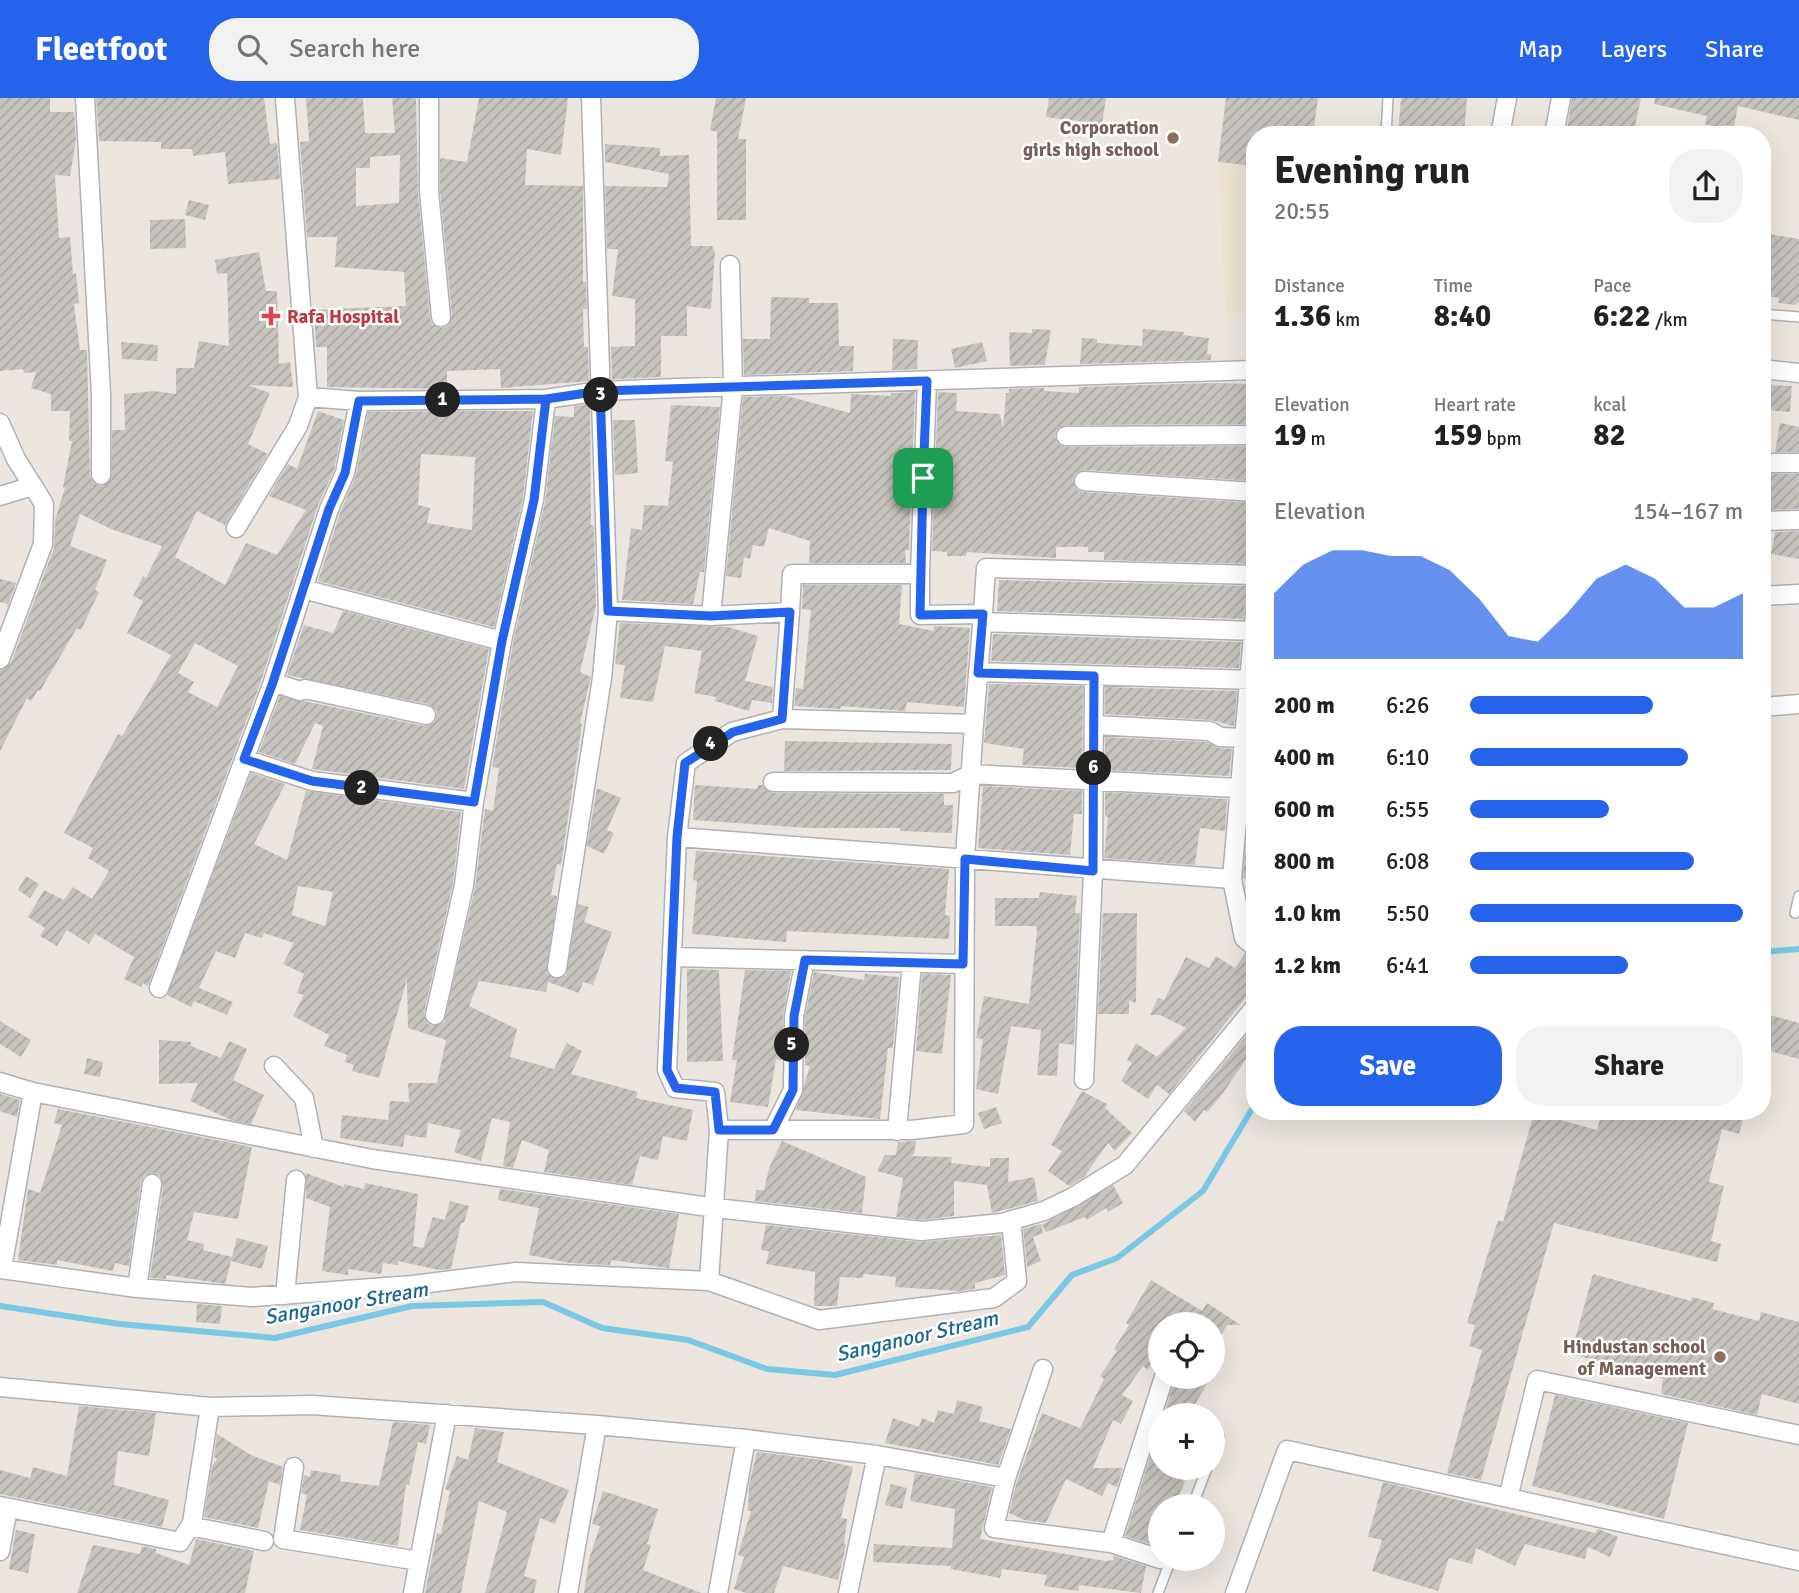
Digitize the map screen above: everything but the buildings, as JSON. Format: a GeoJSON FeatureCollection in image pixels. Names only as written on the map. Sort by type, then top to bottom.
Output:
{"type":"FeatureCollection","features":[{"type":"Feature","properties":{"kind":"street"},"geometry":{"type":"LineString","coordinates":[[85,98],[101,381],[102,475]]}},
{"type":"Feature","properties":{"kind":"street"},"geometry":{"type":"LineString","coordinates":[[236,528],[298,426],[308,397],[285,98]]}},
{"type":"Feature","properties":{"kind":"street"},"geometry":{"type":"LineString","coordinates":[[429,98],[429,191],[433,261],[441,317]]}},
{"type":"Feature","properties":{"kind":"street"},"geometry":{"type":"LineString","coordinates":[[558,968],[602,678],[608,611],[591,98]]}},
{"type":"Feature","properties":{"kind":"street"},"geometry":{"type":"LineString","coordinates":[[1502,126],[1507,98]]}},
{"type":"Feature","properties":{"kind":"street"},"geometry":{"type":"LineString","coordinates":[[1556,126],[1561,98]]}},
{"type":"Feature","properties":{"kind":"street"},"geometry":{"type":"LineString","coordinates":[[711,616],[733,386],[730,265]]}},
{"type":"Feature","properties":{"kind":"street"},"geometry":{"type":"LineString","coordinates":[[308,397],[359,401],[546,399],[600,391],[1246,370]]}},
{"type":"Feature","properties":{"kind":"street"},"geometry":{"type":"LineString","coordinates":[[1771,370],[1799,373]]}},
{"type":"Feature","properties":{"kind":"street"},"geometry":{"type":"LineString","coordinates":[[927,381],[920,615],[1246,631]]}},
{"type":"Feature","properties":{"kind":"street"},"geometry":{"type":"LineString","coordinates":[[435,1015],[464,885],[474,802],[502,641],[534,500],[546,399]]}},
{"type":"Feature","properties":{"kind":"street"},"geometry":{"type":"LineString","coordinates":[[159,988],[273,682],[345,473],[359,401]]}},
{"type":"Feature","properties":{"kind":"street"},"geometry":{"type":"LineString","coordinates":[[0,423],[16,459],[44,504],[43,544],[0,659]]}},
{"type":"Feature","properties":{"kind":"street"},"geometry":{"type":"LineString","coordinates":[[1066,436],[1246,435]]}},
{"type":"Feature","properties":{"kind":"street"},"geometry":{"type":"LineString","coordinates":[[1771,463],[1799,463]]}},
{"type":"Feature","properties":{"kind":"street"},"geometry":{"type":"LineString","coordinates":[[1084,481],[1246,491]]}},
{"type":"Feature","properties":{"kind":"street"},"geometry":{"type":"LineString","coordinates":[[0,496],[33,486]]}},
{"type":"Feature","properties":{"kind":"street"},"geometry":{"type":"LineString","coordinates":[[1771,521],[1799,520]]}},
{"type":"Feature","properties":{"kind":"street"},"geometry":{"type":"LineString","coordinates":[[719,1130],[897,1131],[964,1124],[965,859],[986,568],[1246,575]]}},
{"type":"Feature","properties":{"kind":"street"},"geometry":{"type":"LineString","coordinates":[[782,719],[792,574],[920,574]]}},
{"type":"Feature","properties":{"kind":"street"},"geometry":{"type":"LineString","coordinates":[[303,589],[502,641]]}},
{"type":"Feature","properties":{"kind":"street"},"geometry":{"type":"LineString","coordinates":[[1771,596],[1799,594]]}},
{"type":"Feature","properties":{"kind":"street"},"geometry":{"type":"LineString","coordinates":[[608,611],[711,616],[790,612]]}},
{"type":"Feature","properties":{"kind":"street"},"geometry":{"type":"LineString","coordinates":[[978,673],[1246,680]]}},
{"type":"Feature","properties":{"kind":"street"},"geometry":{"type":"LineString","coordinates":[[1084,1080],[1093,871],[1094,676]]}},
{"type":"Feature","properties":{"kind":"street"},"geometry":{"type":"LineString","coordinates":[[273,682],[300,691],[304,689],[426,715]]}},
{"type":"Feature","properties":{"kind":"street"},"geometry":{"type":"LineString","coordinates":[[1771,706],[1799,704]]}},
{"type":"Feature","properties":{"kind":"street"},"geometry":{"type":"LineString","coordinates":[[709,1281],[716,1208],[719,1130],[715,1092],[676,1088],[667,1070],[677,837],[685,763],[733,732],[782,719],[974,724]]}},
{"type":"Feature","properties":{"kind":"street"},"geometry":{"type":"LineString","coordinates":[[1094,725],[1210,731],[1220,737],[1246,735]]}},
{"type":"Feature","properties":{"kind":"street"},"geometry":{"type":"LineString","coordinates":[[244,759],[312,781],[474,802]]}},
{"type":"Feature","properties":{"kind":"street"},"geometry":{"type":"LineString","coordinates":[[773,782],[953,783],[971,774],[1246,789]]}},
{"type":"Feature","properties":{"kind":"street"},"geometry":{"type":"LineString","coordinates":[[1246,800],[1232,879],[1246,940]]}},
{"type":"Feature","properties":{"kind":"street"},"geometry":{"type":"LineString","coordinates":[[677,837],[1093,871],[1232,879]]}},
{"type":"Feature","properties":{"kind":"street"},"geometry":{"type":"LineString","coordinates":[[673,957],[963,964]]}},
{"type":"Feature","properties":{"kind":"street"},"geometry":{"type":"LineString","coordinates":[[773,1130],[793,1090],[794,1016],[805,960]]}},
{"type":"Feature","properties":{"kind":"street"},"geometry":{"type":"LineString","coordinates":[[897,1131],[912,963]]}},
{"type":"Feature","properties":{"kind":"street"},"geometry":{"type":"LineString","coordinates":[[0,1082],[33,1092],[372,1159],[716,1208],[921,1231],[1011,1220],[1044,1211],[1073,1197],[1125,1164],[1246,1018]]}},
{"type":"Feature","properties":{"kind":"street"},"geometry":{"type":"LineString","coordinates":[[274,1066],[304,1098],[314,1147]]}},
{"type":"Feature","properties":{"kind":"street"},"geometry":{"type":"LineString","coordinates":[[33,1092],[1,1269],[137,1288],[211,1295],[285,1295],[413,1285],[516,1272],[709,1281],[819,1320],[994,1298],[1017,1281],[1011,1220]]}},
{"type":"Feature","properties":{"kind":"street"},"geometry":{"type":"LineString","coordinates":[[285,1295],[296,1180]]}},
{"type":"Feature","properties":{"kind":"street"},"geometry":{"type":"LineString","coordinates":[[137,1288],[152,1184]]}},
{"type":"Feature","properties":{"kind":"street"},"geometry":{"type":"LineString","coordinates":[[1042,1370],[1006,1478],[993,1528],[1111,1544],[1148,1555]]}},
{"type":"Feature","properties":{"kind":"street"},"geometry":{"type":"LineString","coordinates":[[1508,1498],[1537,1380],[1799,1435]]}},
{"type":"Feature","properties":{"kind":"street"},"geometry":{"type":"LineString","coordinates":[[0,1387],[210,1407],[312,1405],[597,1425],[877,1455],[1006,1478]]}},
{"type":"Feature","properties":{"kind":"street"},"geometry":{"type":"LineString","coordinates":[[1111,1544],[1160,1389]]}},
{"type":"Feature","properties":{"kind":"street"},"geometry":{"type":"LineString","coordinates":[[0,1551],[4,1507],[180,1542],[190,1526],[210,1407]]}},
{"type":"Feature","properties":{"kind":"street"},"geometry":{"type":"LineString","coordinates":[[412,1593],[447,1414]]}},
{"type":"Feature","properties":{"kind":"street"},"geometry":{"type":"LineString","coordinates":[[568,1593],[597,1425]]}},
{"type":"Feature","properties":{"kind":"street"},"geometry":{"type":"LineString","coordinates":[[718,1593],[746,1439]]}},
{"type":"Feature","properties":{"kind":"street"},"geometry":{"type":"LineString","coordinates":[[1235,1593],[1287,1450],[1799,1561]]}},
{"type":"Feature","properties":{"kind":"street"},"geometry":{"type":"LineString","coordinates":[[848,1593],[877,1455]]}},
{"type":"Feature","properties":{"kind":"street"},"geometry":{"type":"LineString","coordinates":[[294,1467],[283,1539],[419,1561]]}},
{"type":"Feature","properties":{"kind":"street"},"geometry":{"type":"LineString","coordinates":[[190,1526],[264,1541]]}},
{"type":"Feature","properties":{"kind":"lane"},"geometry":{"type":"LineString","coordinates":[[1386,126],[1388,98]]}},
{"type":"Feature","properties":{"kind":"lane"},"geometry":{"type":"LineString","coordinates":[[1771,314],[1799,317]]}},
{"type":"Feature","properties":{"kind":"lane"},"geometry":{"type":"LineString","coordinates":[[1795,913],[1799,896]]}},
{"type":"Feature","properties":{"kind":"lane"},"geometry":{"type":"LineString","coordinates":[[1158,1593],[1163,1571]]}},
{"type":"Feature","properties":{"kind":"shaded area"},"geometry":{"type":"Polygon","coordinates":[[[1246,148],[1246,312],[1226,312],[1217,149],[1246,148]]]}},
{"type":"Feature","properties":{"kind":"waterway","name":"Sanganoor Stream"},"geometry":{"type":"LineString","coordinates":[[1771,951],[1799,949]]}},
{"type":"Feature","properties":{"kind":"waterway","name":"Sanganoor Stream"},"geometry":{"type":"LineString","coordinates":[[0,1306],[120,1324],[275,1338],[412,1306],[543,1302],[602,1328],[688,1340],[767,1369],[835,1375],[1028,1327],[1072,1275],[1117,1258],[1203,1191],[1246,1119]]}},
{"type":"Feature","properties":{"kind":"place","name":"Corporation girls high school"},"geometry":{"type":"Point","coordinates":[1173,138]}},
{"type":"Feature","properties":{"kind":"place","name":"Rafa Hospital"},"geometry":{"type":"Point","coordinates":[271,316]}},
{"type":"Feature","properties":{"kind":"place","name":"Hindustan school of Management"},"geometry":{"type":"Point","coordinates":[1720,1357]}},
{"type":"Feature","properties":{"kind":"route"},"geometry":{"type":"LineString","coordinates":[[923,478],[920,615],[983,614],[978,673],[1094,676],[1093,871],[965,859],[963,964],[805,960],[794,1016],[793,1090],[773,1130],[719,1130],[715,1092],[676,1088],[667,1070],[677,837],[685,763],[733,732],[782,719],[790,612],[711,616],[608,611],[600,391],[546,399],[534,500],[502,641],[474,802],[312,781],[244,759],[272,685],[329,509],[345,473],[359,401],[546,399],[600,391],[927,381],[923,478]]}}]}
